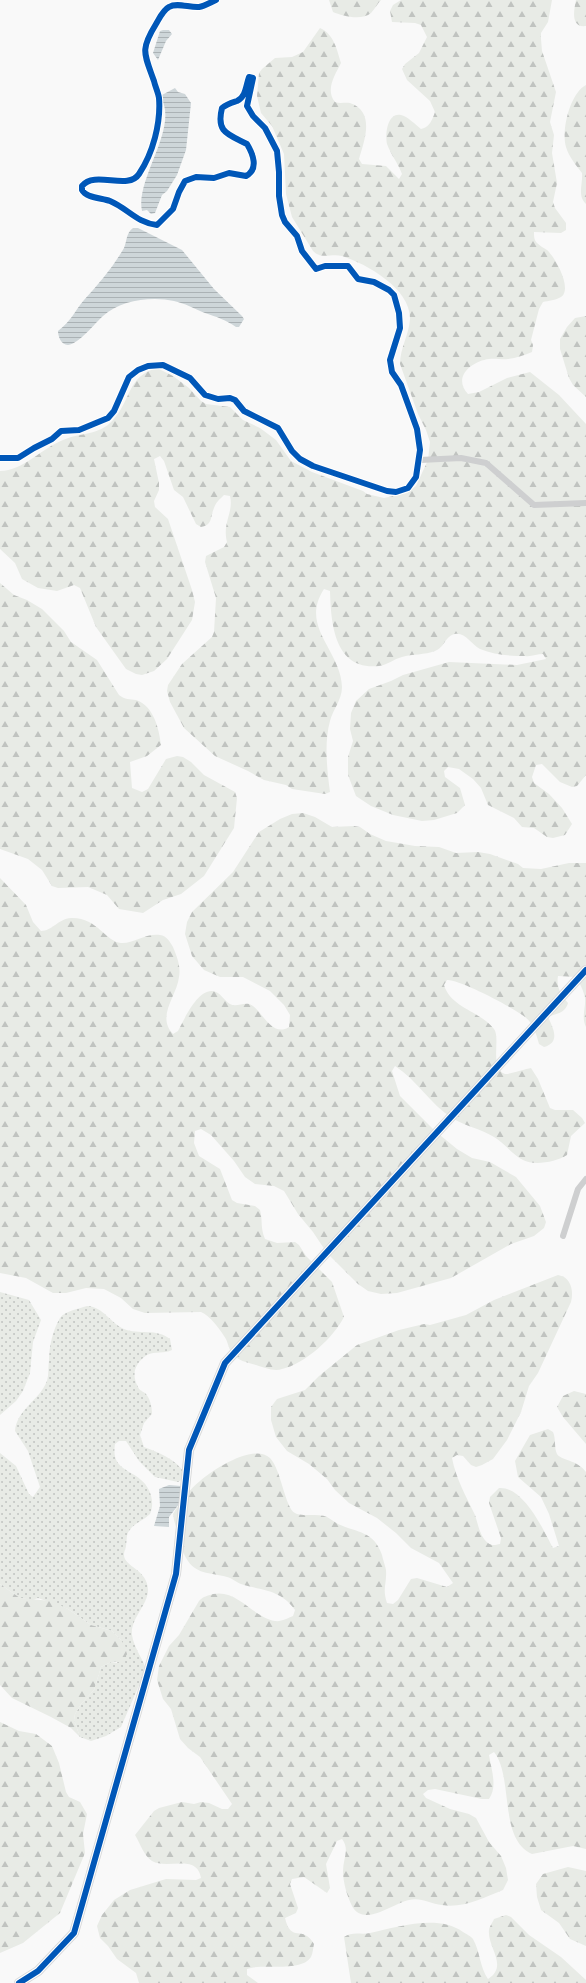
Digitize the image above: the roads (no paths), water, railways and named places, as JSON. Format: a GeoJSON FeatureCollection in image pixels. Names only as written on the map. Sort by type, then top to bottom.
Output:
{"type":"FeatureCollection","features":[{"type":"Feature","properties":{"kind":"street"},"geometry":{"type":"LineString","coordinates":[[0,458],[18,458],[52,439],[61,431],[79,430],[108,418],[114,411],[129,377],[138,370],[156,364],[163,365],[182,373],[190,378],[205,395],[211,398],[230,398],[235,400],[244,411],[278,428],[287,445],[300,459],[330,472],[387,491],[396,492],[408,488],[416,477],[420,460],[417,429],[401,385],[392,372],[390,360],[400,328],[399,313],[394,295],[383,286],[358,279],[348,266],[325,266],[316,269],[302,251],[297,236],[285,222],[282,215],[279,196],[277,151],[265,128],[253,116],[248,106],[253,78],[249,78],[245,93],[241,99],[231,102],[222,108],[219,120],[224,130],[247,144],[254,162],[254,168],[251,174],[246,176],[229,173],[214,178],[196,177],[186,180],[179,192],[173,209],[157,225],[140,220],[116,203],[86,195],[82,190],[84,184],[88,182],[100,180],[131,180],[140,173],[155,138],[159,117],[159,96],[145,57],[144,50],[146,43],[159,18],[168,7],[199,7],[216,0]]}},
{"type":"Feature","properties":{"kind":"street"},"geometry":{"type":"LineString","coordinates":[[420,460],[461,458],[486,463],[534,505],[586,503]]}},
{"type":"Feature","properties":{"kind":"street"},"geometry":{"type":"LineString","coordinates":[[19,1983],[38,1971],[74,1933],[176,1574],[188,1450],[225,1363],[586,970]]}},
{"type":"Feature","properties":{"kind":"street"},"geometry":{"type":"LineString","coordinates":[[563,1236],[578,1189],[586,1179]]}}]}
